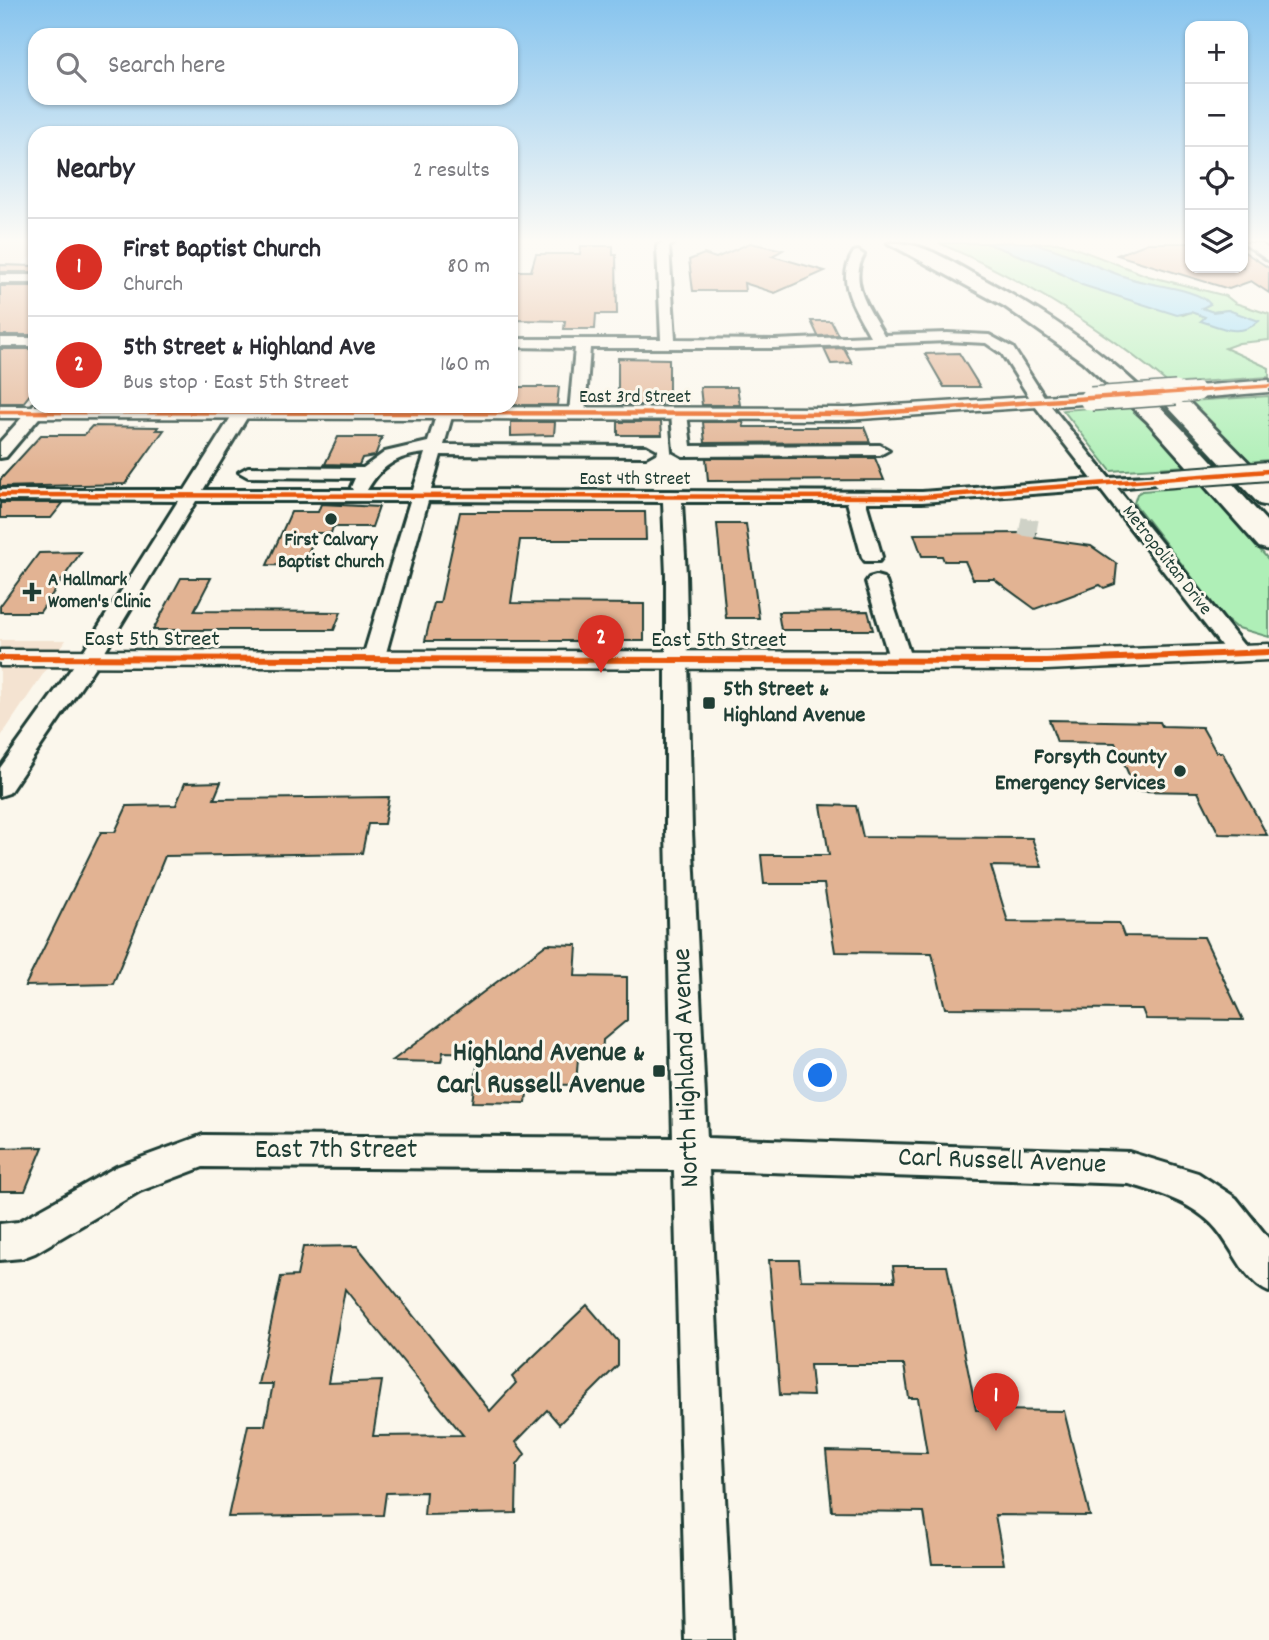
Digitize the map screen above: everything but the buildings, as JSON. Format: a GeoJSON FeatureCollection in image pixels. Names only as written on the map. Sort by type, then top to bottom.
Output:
{"type":"FeatureCollection","features":[{"type":"Feature","properties":{"kind":"highway"},"geometry":{"type":"LineString","coordinates":[[1035,320],[1093,359],[1147,408],[1269,541]]}},
{"type":"Feature","properties":{"kind":"highway"},"geometry":{"type":"LineString","coordinates":[[1066,320],[1122,356],[1180,407],[1269,498]]}},
{"type":"Feature","properties":{"kind":"main road","name":"East 3rd Street"},"geometry":{"type":"LineString","coordinates":[[518,412],[873,414],[1269,386]]}},
{"type":"Feature","properties":{"kind":"main road","name":"East 3rd Street"},"geometry":{"type":"LineString","coordinates":[[0,412],[28,410]]}},
{"type":"Feature","properties":{"kind":"main road","name":"East 5th Street"},"geometry":{"type":"LineString","coordinates":[[0,658],[1046,661],[1269,652]]}},
{"type":"Feature","properties":{"kind":"street"},"geometry":{"type":"LineString","coordinates":[[667,320],[668,344]]}},
{"type":"Feature","properties":{"kind":"street"},"geometry":{"type":"LineString","coordinates":[[518,343],[668,344],[879,340],[869,320]]}},
{"type":"Feature","properties":{"kind":"street","name":"Metropolitan Drive"},"geometry":{"type":"LineString","coordinates":[[879,340],[971,337],[989,339],[1009,351],[1041,403],[1238,653]]}},
{"type":"Feature","properties":{"kind":"street"},"geometry":{"type":"LineString","coordinates":[[0,342],[28,342]]}},
{"type":"Feature","properties":{"kind":"street"},"geometry":{"type":"LineString","coordinates":[[577,413],[583,344]]}},
{"type":"Feature","properties":{"kind":"street"},"geometry":{"type":"LineString","coordinates":[[0,453],[35,413]]}},
{"type":"Feature","properties":{"kind":"street"},"geometry":{"type":"LineString","coordinates":[[0,787],[89,659],[242,413]]}},
{"type":"Feature","properties":{"kind":"street"},"geometry":{"type":"LineString","coordinates":[[373,660],[445,413]]}},
{"type":"Feature","properties":{"kind":"street"},"geometry":{"type":"LineString","coordinates":[[679,414],[683,451],[880,450]]}},
{"type":"Feature","properties":{"kind":"street"},"geometry":{"type":"LineString","coordinates":[[248,472],[365,473],[402,449],[646,451]]}},
{"type":"Feature","properties":{"kind":"street"},"geometry":{"type":"LineString","coordinates":[[482,468],[485,450]]}},
{"type":"Feature","properties":{"kind":"street"},"geometry":{"type":"LineString","coordinates":[[522,468],[602,468],[603,451]]}},
{"type":"Feature","properties":{"kind":"street","name":"East 4th Street"},"geometry":{"type":"LineString","coordinates":[[0,495],[946,496],[1269,471]]}},
{"type":"Feature","properties":{"kind":"street"},"geometry":{"type":"LineString","coordinates":[[358,494],[365,473]]}},
{"type":"Feature","properties":{"kind":"street","name":"North Highland Avenue"},"geometry":{"type":"LineString","coordinates":[[672,496],[676,575],[675,660],[709,1640]]}},
{"type":"Feature","properties":{"kind":"street"},"geometry":{"type":"LineString","coordinates":[[855,497],[872,557]]}},
{"type":"Feature","properties":{"kind":"street"},"geometry":{"type":"LineString","coordinates":[[876,582],[901,661]]}},
{"type":"Feature","properties":{"kind":"street","name":"East 7th Street"},"geometry":{"type":"LineString","coordinates":[[0,1242],[22,1240],[128,1179],[203,1151],[692,1154]]}},
{"type":"Feature","properties":{"kind":"street","name":"Carl Russell Avenue"},"geometry":{"type":"LineString","coordinates":[[692,1154],[1129,1168],[1186,1185],[1223,1210],[1245,1235],[1269,1273]]}},
{"type":"Feature","properties":{"kind":"shaded area"},"geometry":{"type":"Polygon","coordinates":[[[0,640],[66,640],[0,738],[0,640]]]}},
{"type":"Feature","properties":{"kind":"green space"},"geometry":{"type":"Polygon","coordinates":[[[1082,320],[1258,322],[1252,320],[1269,320],[1269,340],[1239,343],[1225,348],[1269,368],[1269,377],[1169,384],[1082,320]]]}},
{"type":"Feature","properties":{"kind":"green space"},"geometry":{"type":"Polygon","coordinates":[[[1269,396],[1269,460],[1249,462],[1189,401],[1269,396]]]}},
{"type":"Feature","properties":{"kind":"green space"},"geometry":{"type":"Polygon","coordinates":[[[1131,405],[1187,466],[1111,471],[1063,410],[1131,405]]]}},
{"type":"Feature","properties":{"kind":"green space"},"geometry":{"type":"Polygon","coordinates":[[[1203,486],[1269,560],[1269,637],[1235,627],[1224,618],[1134,503],[1137,494],[1142,491],[1203,486]]]}},
{"type":"Feature","properties":{"kind":"water"},"geometry":{"type":"Polygon","coordinates":[[[1201,321],[1259,321],[1245,329],[1231,330],[1201,321]]]}},
{"type":"Feature","properties":{"kind":"tunnel"},"geometry":{"type":"LineString","coordinates":[[1020,526],[1037,529]]}},
{"type":"Feature","properties":{"kind":"cycle path"},"geometry":{"type":"LineString","coordinates":[[432,413],[863,414],[1269,386]]}},
{"type":"Feature","properties":{"kind":"cycle path"},"geometry":{"type":"LineString","coordinates":[[0,412],[28,412]]}},
{"type":"Feature","properties":{"kind":"cycle path"},"geometry":{"type":"LineString","coordinates":[[0,495],[922,497],[1269,471]]}},
{"type":"Feature","properties":{"kind":"cycle path"},"geometry":{"type":"LineString","coordinates":[[0,658],[1046,661],[1269,652]]}},
{"type":"Feature","properties":{"kind":"place","name":"First Calvary Baptist Church"},"geometry":{"type":"Point","coordinates":[331,519]}},
{"type":"Feature","properties":{"kind":"place","name":"A Hallmark Women's Clinic"},"geometry":{"type":"Point","coordinates":[32,592]}},
{"type":"Feature","properties":{"kind":"place","name":"5th Street & Highland Ave"},"geometry":{"type":"Point","coordinates":[601,673]}},
{"type":"Feature","properties":{"kind":"place","name":"5th Street & Highland Avenue"},"geometry":{"type":"Point","coordinates":[709,703]}},
{"type":"Feature","properties":{"kind":"place","name":"Forsyth County Emergency Services"},"geometry":{"type":"Point","coordinates":[1180,771]}},
{"type":"Feature","properties":{"kind":"place","name":"Highland Avenue & Carl Russell Avenue"},"geometry":{"type":"Point","coordinates":[659,1071]}},
{"type":"Feature","properties":{"kind":"place","name":"First Baptist Church"},"geometry":{"type":"Point","coordinates":[996,1431]}}]}
